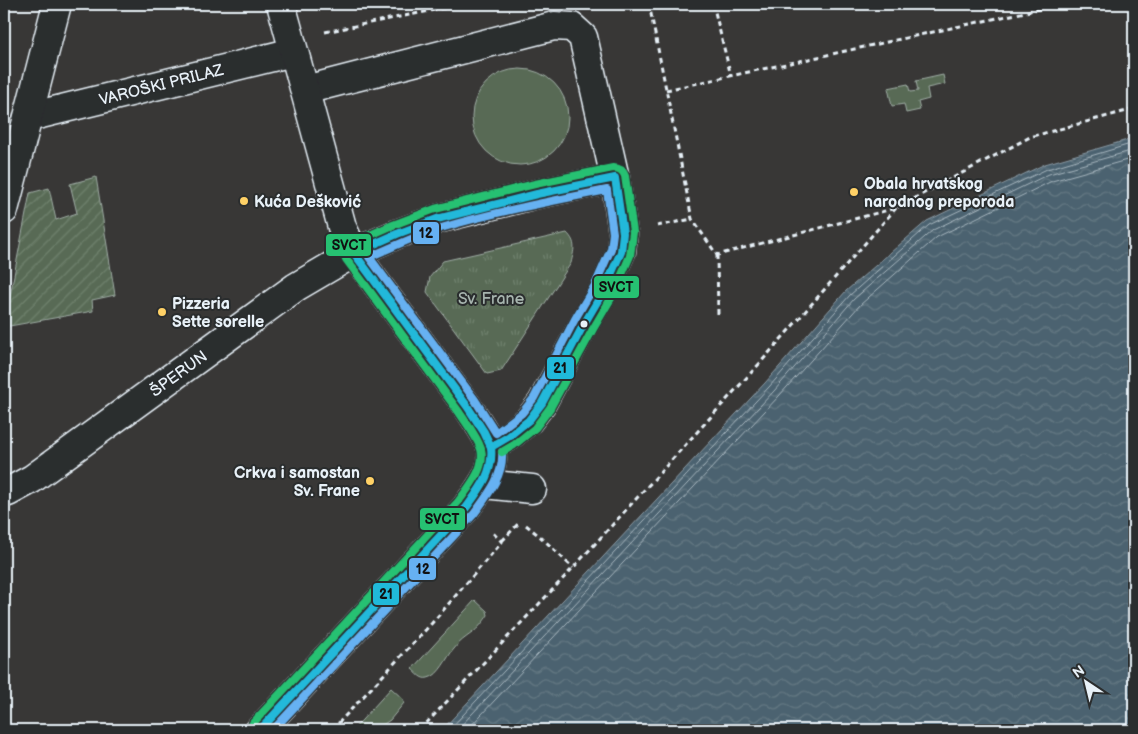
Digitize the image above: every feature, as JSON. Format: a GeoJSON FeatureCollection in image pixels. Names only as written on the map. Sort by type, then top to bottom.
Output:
{"type":"FeatureCollection","features":[{"type":"Feature","properties":{"kind":"street"},"geometry":{"type":"LineString","coordinates":[[260,730],[466,508],[484,484],[492,462],[491,447],[467,406],[354,253],[342,227],[281,4]]}},
{"type":"Feature","properties":{"kind":"street"},"geometry":{"type":"LineString","coordinates":[[6,192],[28,117],[50,7]]}},
{"type":"Feature","properties":{"kind":"street"},"geometry":{"type":"LineString","coordinates":[[305,90],[554,26],[572,27],[583,37],[615,178],[623,233],[621,252],[604,290],[542,403],[529,420],[508,437],[491,447]]}},
{"type":"Feature","properties":{"kind":"street","name":"VAROŠKI PRILAZ"},"geometry":{"type":"LineString","coordinates":[[28,117],[293,52]]}},
{"type":"Feature","properties":{"kind":"street","name":"ŠPERUN"},"geometry":{"type":"LineString","coordinates":[[4,492],[8,492],[32,479],[296,287],[354,253],[437,219],[537,194],[615,178]]}},
{"type":"Feature","properties":{"kind":"street"},"geometry":{"type":"LineString","coordinates":[[484,484],[532,489]]}},
{"type":"Feature","properties":{"kind":"path"},"geometry":{"type":"LineString","coordinates":[[316,34],[464,4]]}},
{"type":"Feature","properties":{"kind":"path"},"geometry":{"type":"LineString","coordinates":[[649,4],[692,219],[717,255],[718,316]]}},
{"type":"Feature","properties":{"kind":"path"},"geometry":{"type":"LineString","coordinates":[[713,4],[731,76]]}},
{"type":"Feature","properties":{"kind":"path"},"geometry":{"type":"LineString","coordinates":[[666,90],[1062,4]]}},
{"type":"Feature","properties":{"kind":"path"},"geometry":{"type":"LineString","coordinates":[[717,255],[896,208],[1030,137],[1134,109]]}},
{"type":"Feature","properties":{"kind":"path"},"geometry":{"type":"LineString","coordinates":[[420,730],[573,568],[760,363],[896,208]]}},
{"type":"Feature","properties":{"kind":"path"},"geometry":{"type":"LineString","coordinates":[[332,730],[432,623],[521,520],[573,568]]}},
{"type":"Feature","properties":{"kind":"path"},"geometry":{"type":"LineString","coordinates":[[490,530],[502,542]]}},
{"type":"Feature","properties":{"kind":"green space"},"geometry":{"type":"Polygon","coordinates":[[[520,69],[538,73],[554,83],[564,99],[568,117],[564,135],[554,151],[538,161],[520,165],[502,161],[486,151],[476,135],[472,117],[476,99],[486,83],[502,73],[520,69]]]}},
{"type":"Feature","properties":{"kind":"green space"},"geometry":{"type":"Polygon","coordinates":[[[943,75],[945,84],[927,88],[929,99],[918,102],[920,110],[906,113],[904,104],[892,106],[888,88],[908,84],[910,92],[918,91],[916,81],[943,75]]]}},
{"type":"Feature","properties":{"kind":"green space"},"geometry":{"type":"Polygon","coordinates":[[[96,177],[115,295],[92,300],[93,311],[4,327],[30,193],[49,188],[56,220],[77,213],[70,184],[96,177]]]}},
{"type":"Feature","properties":{"kind":"green space","name":"Sv. Frane"},"geometry":{"type":"Polygon","coordinates":[[[567,233],[572,240],[574,250],[571,263],[501,371],[487,374],[427,292],[430,277],[443,261],[567,233]]]}},
{"type":"Feature","properties":{"kind":"green space"},"geometry":{"type":"Polygon","coordinates":[[[475,600],[487,611],[488,615],[485,620],[458,644],[436,674],[426,678],[419,676],[412,669],[475,600]]]}},
{"type":"Feature","properties":{"kind":"green space"},"geometry":{"type":"Polygon","coordinates":[[[391,688],[403,699],[404,703],[390,720],[376,730],[353,730],[391,688]]]}},
{"type":"Feature","properties":{"kind":"water"},"geometry":{"type":"Polygon","coordinates":[[[1134,138],[1134,730],[442,730],[765,383],[846,291],[927,221],[1045,164],[1134,138]]]}},
{"type":"Feature","properties":{"kind":"transit line","name":"SVCT"},"geometry":{"type":"LineString","coordinates":[[253,723],[458,502],[476,477],[481,463],[481,449],[474,434],[346,259],[345,248],[393,225],[435,209],[535,184],[613,168],[619,169],[625,176],[633,232],[630,256],[613,295],[550,408],[535,428],[502,452]]}},
{"type":"Feature","properties":{"kind":"transit line","name":"21"},"geometry":{"type":"LineString","coordinates":[[615,178],[623,233],[621,252],[604,290],[542,403],[529,420],[508,437],[491,447],[484,432],[467,406],[354,253],[437,219],[537,194],[615,178]]}},
{"type":"Feature","properties":{"kind":"transit line","name":"12"},"geometry":{"type":"LineString","coordinates":[[607,190],[613,233],[611,249],[595,285],[534,398],[522,413],[496,433],[475,400],[369,257],[423,234],[461,222],[607,190]]}},
{"type":"Feature","properties":{"kind":"transit line","name":"21"},"geometry":{"type":"LineString","coordinates":[[260,730],[466,508],[485,480],[490,464],[491,447]]}},
{"type":"Feature","properties":{"kind":"transit line","name":"12"},"geometry":{"type":"LineString","coordinates":[[273,730],[474,514],[494,485],[502,461],[502,452]]}},
{"type":"Feature","properties":{"kind":"place","name":"Obala hrvatskog narodnog preporoda"},"geometry":{"type":"Point","coordinates":[854,192]}},
{"type":"Feature","properties":{"kind":"place","name":"Kuća Dešković"},"geometry":{"type":"Point","coordinates":[244,201]}},
{"type":"Feature","properties":{"kind":"place","name":"Pizzeria Sette sorelle"},"geometry":{"type":"Point","coordinates":[162,312]}},
{"type":"Feature","properties":{"kind":"place","name":"Crkva i samostan Sv. Frane"},"geometry":{"type":"Point","coordinates":[370,481]}}]}
